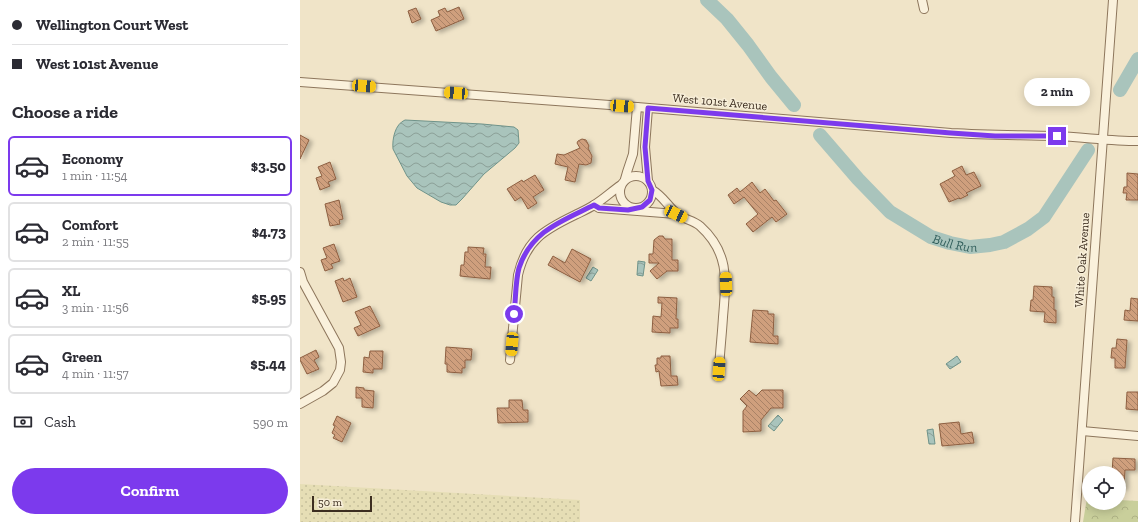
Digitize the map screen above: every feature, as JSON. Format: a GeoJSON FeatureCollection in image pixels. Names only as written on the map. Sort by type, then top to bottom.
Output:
{"type":"FeatureCollection","features":[{"type":"Feature","properties":{"kind":"street"},"geometry":{"type":"LineString","coordinates":[[922,0],[924,9]]}},
{"type":"Feature","properties":{"kind":"street","name":"White Oak Avenue"},"geometry":{"type":"LineString","coordinates":[[1075,522],[1112,0]]}},
{"type":"Feature","properties":{"kind":"street","name":"West 101st Avenue"},"geometry":{"type":"LineString","coordinates":[[300,82],[637,107],[975,135],[1057,136],[1138,141]]}},
{"type":"Feature","properties":{"kind":"street"},"geometry":{"type":"LineString","coordinates":[[632,209],[621,198],[620,191],[633,154],[637,107]]}},
{"type":"Feature","properties":{"kind":"street"},"geometry":{"type":"LineString","coordinates":[[632,209],[642,207],[648,203],[652,190],[648,181],[645,147],[648,108]]}},
{"type":"Feature","properties":{"kind":"street"},"geometry":{"type":"LineString","coordinates":[[510,360],[518,275],[526,252],[536,239],[548,228],[594,205],[629,177],[641,176],[648,181]]}},
{"type":"Feature","properties":{"kind":"street"},"geometry":{"type":"LineString","coordinates":[[652,190],[659,193],[676,214]]}},
{"type":"Feature","properties":{"kind":"street"},"geometry":{"type":"LineString","coordinates":[[594,205],[599,208],[632,209],[676,214],[695,222],[709,235],[720,254],[724,267],[726,284],[719,369]]}},
{"type":"Feature","properties":{"kind":"street"},"geometry":{"type":"LineString","coordinates":[[300,272],[303,282],[338,348],[341,362],[340,370],[333,383],[323,391],[300,404]]}},
{"type":"Feature","properties":{"kind":"street"},"geometry":{"type":"LineString","coordinates":[[1082,432],[1138,436]]}},
{"type":"Feature","properties":{"kind":"shaded area"},"geometry":{"type":"Polygon","coordinates":[[[300,484],[580,500],[580,522],[300,522],[300,484]]]}},
{"type":"Feature","properties":{"kind":"green space"},"geometry":{"type":"Polygon","coordinates":[[[1126,500],[1138,501],[1138,522],[1083,522],[1085,510],[1126,510],[1126,500]]]}},
{"type":"Feature","properties":{"kind":"water"},"geometry":{"type":"Polygon","coordinates":[[[405,120],[514,127],[518,130],[519,143],[484,174],[456,205],[450,205],[441,202],[417,188],[407,176],[393,149],[394,136],[397,128],[405,120]]]}},
{"type":"Feature","properties":{"kind":"water"},"geometry":{"type":"Polygon","coordinates":[[[638,261],[645,262],[643,276],[637,275],[638,261]]]}},
{"type":"Feature","properties":{"kind":"water"},"geometry":{"type":"Polygon","coordinates":[[[593,267],[598,270],[591,281],[586,278],[593,267]]]}},
{"type":"Feature","properties":{"kind":"water"},"geometry":{"type":"Polygon","coordinates":[[[957,356],[961,362],[950,369],[946,364],[957,356]]]}},
{"type":"Feature","properties":{"kind":"water"},"geometry":{"type":"Polygon","coordinates":[[[778,415],[783,420],[774,431],[768,426],[778,415]]]}},
{"type":"Feature","properties":{"kind":"water"},"geometry":{"type":"Polygon","coordinates":[[[933,429],[935,444],[929,444],[927,430],[933,429]]]}},
{"type":"Feature","properties":{"kind":"building"},"geometry":{"type":"Polygon","coordinates":[[[459,7],[464,19],[436,31],[431,20],[440,16],[438,11],[445,8],[447,12],[459,7]]]}},
{"type":"Feature","properties":{"kind":"building"},"geometry":{"type":"Polygon","coordinates":[[[416,8],[421,19],[412,23],[408,11],[416,8]]]}},
{"type":"Feature","properties":{"kind":"building"},"geometry":{"type":"Polygon","coordinates":[[[300,135],[309,140],[300,159],[300,135]]]}},
{"type":"Feature","properties":{"kind":"building"},"geometry":{"type":"Polygon","coordinates":[[[582,139],[586,140],[589,146],[588,148],[592,156],[591,163],[586,165],[579,164],[575,182],[565,180],[568,167],[555,164],[557,154],[564,155],[580,148],[577,143],[582,139]]]}},
{"type":"Feature","properties":{"kind":"building"},"geometry":{"type":"Polygon","coordinates":[[[330,162],[336,179],[328,182],[330,186],[320,190],[316,178],[322,176],[318,167],[330,162]]]}},
{"type":"Feature","properties":{"kind":"building"},"geometry":{"type":"Polygon","coordinates":[[[962,166],[966,175],[974,172],[981,186],[966,193],[968,195],[960,199],[959,198],[949,202],[940,184],[955,176],[952,171],[962,166]]]}},
{"type":"Feature","properties":{"kind":"building"},"geometry":{"type":"Polygon","coordinates":[[[1127,173],[1138,174],[1138,200],[1126,200],[1127,193],[1123,193],[1124,187],[1127,187],[1127,173]]]}},
{"type":"Feature","properties":{"kind":"building"},"geometry":{"type":"Polygon","coordinates":[[[535,175],[544,190],[533,197],[537,203],[528,209],[521,197],[515,201],[507,189],[522,180],[523,182],[535,175]]]}},
{"type":"Feature","properties":{"kind":"building"},"geometry":{"type":"Polygon","coordinates":[[[752,182],[760,193],[765,189],[787,214],[776,222],[772,217],[753,232],[746,224],[758,214],[744,197],[734,204],[728,195],[737,188],[740,192],[752,182]]]}},
{"type":"Feature","properties":{"kind":"building"},"geometry":{"type":"Polygon","coordinates":[[[339,200],[343,219],[339,220],[340,224],[330,226],[325,204],[339,200]]]}},
{"type":"Feature","properties":{"kind":"building"},"geometry":{"type":"Polygon","coordinates":[[[659,236],[663,236],[665,239],[672,239],[672,260],[678,260],[678,271],[667,271],[657,279],[650,271],[659,263],[649,263],[649,254],[653,254],[654,240],[659,236]]]}},
{"type":"Feature","properties":{"kind":"building"},"geometry":{"type":"Polygon","coordinates":[[[334,244],[340,261],[331,264],[333,268],[325,271],[321,260],[327,258],[323,248],[334,244]]]}},
{"type":"Feature","properties":{"kind":"building"},"geometry":{"type":"Polygon","coordinates":[[[468,247],[484,248],[483,254],[486,254],[485,267],[491,267],[490,279],[460,276],[461,265],[464,265],[465,252],[468,252],[468,247]]]}},
{"type":"Feature","properties":{"kind":"building"},"geometry":{"type":"Polygon","coordinates":[[[572,249],[591,259],[580,282],[548,265],[553,256],[565,263],[572,249]]]}},
{"type":"Feature","properties":{"kind":"building"},"geometry":{"type":"Polygon","coordinates":[[[343,278],[344,281],[350,278],[357,297],[343,302],[335,281],[343,278]]]}},
{"type":"Feature","properties":{"kind":"building"},"geometry":{"type":"Polygon","coordinates":[[[1034,286],[1052,287],[1054,310],[1056,310],[1056,323],[1044,322],[1045,312],[1030,311],[1031,300],[1033,300],[1034,286]]]}},
{"type":"Feature","properties":{"kind":"building"},"geometry":{"type":"Polygon","coordinates":[[[658,297],[677,298],[676,319],[678,319],[678,328],[670,328],[670,333],[652,332],[653,316],[661,317],[662,303],[658,303],[658,297]]]}},
{"type":"Feature","properties":{"kind":"building"},"geometry":{"type":"Polygon","coordinates":[[[1131,298],[1138,299],[1138,321],[1124,320],[1125,310],[1130,311],[1131,298]]]}},
{"type":"Feature","properties":{"kind":"building"},"geometry":{"type":"Polygon","coordinates":[[[370,306],[380,326],[358,336],[354,328],[361,325],[355,312],[370,306]]]}},
{"type":"Feature","properties":{"kind":"building"},"geometry":{"type":"Polygon","coordinates":[[[753,310],[768,311],[768,314],[774,314],[773,336],[778,336],[778,344],[750,342],[753,310]]]}},
{"type":"Feature","properties":{"kind":"building"},"geometry":{"type":"Polygon","coordinates":[[[1117,339],[1127,340],[1125,368],[1115,368],[1115,358],[1111,358],[1112,348],[1116,348],[1117,339]]]}},
{"type":"Feature","properties":{"kind":"building"},"geometry":{"type":"Polygon","coordinates":[[[446,347],[472,349],[471,360],[465,360],[465,368],[462,368],[462,373],[447,372],[447,364],[445,364],[446,347]]]}},
{"type":"Feature","properties":{"kind":"building"},"geometry":{"type":"Polygon","coordinates":[[[316,350],[319,357],[314,360],[319,369],[307,374],[300,358],[316,350]]]}},
{"type":"Feature","properties":{"kind":"building"},"geometry":{"type":"Polygon","coordinates":[[[370,351],[383,351],[382,369],[373,369],[373,373],[363,372],[364,357],[369,358],[370,351]]]}},
{"type":"Feature","properties":{"kind":"building"},"geometry":{"type":"Polygon","coordinates":[[[661,356],[670,356],[671,376],[677,376],[678,385],[661,386],[659,371],[656,372],[655,365],[657,365],[657,358],[661,358],[661,356]]]}},
{"type":"Feature","properties":{"kind":"building"},"geometry":{"type":"Polygon","coordinates":[[[356,387],[374,391],[373,408],[362,407],[362,398],[356,398],[356,387]]]}},
{"type":"Feature","properties":{"kind":"building"},"geometry":{"type":"Polygon","coordinates":[[[749,390],[756,396],[762,390],[783,390],[783,408],[771,408],[761,420],[761,431],[743,432],[743,411],[747,406],[740,399],[749,390]]]}},
{"type":"Feature","properties":{"kind":"building"},"geometry":{"type":"Polygon","coordinates":[[[1127,392],[1138,392],[1138,410],[1126,409],[1127,392]]]}},
{"type":"Feature","properties":{"kind":"building"},"geometry":{"type":"Polygon","coordinates":[[[509,400],[522,400],[523,410],[528,410],[528,422],[498,423],[497,408],[509,408],[509,400]]]}},
{"type":"Feature","properties":{"kind":"building"},"geometry":{"type":"Polygon","coordinates":[[[337,416],[351,423],[342,442],[333,438],[335,435],[332,433],[335,426],[333,425],[337,416]]]}},
{"type":"Feature","properties":{"kind":"building"},"geometry":{"type":"Polygon","coordinates":[[[959,422],[961,434],[972,432],[974,443],[942,446],[939,424],[959,422]]]}},
{"type":"Feature","properties":{"kind":"building"},"geometry":{"type":"Polygon","coordinates":[[[1113,458],[1135,459],[1135,470],[1126,470],[1126,466],[1112,466],[1113,458]]]}},
{"type":"Feature","properties":{"kind":"waterway","name":"Bull Run"},"geometry":{"type":"LineString","coordinates":[[707,0],[727,19],[794,105]]}},
{"type":"Feature","properties":{"kind":"waterway","name":"Bull Run"},"geometry":{"type":"LineString","coordinates":[[1120,90],[1138,59]]}},
{"type":"Feature","properties":{"kind":"waterway","name":"Bull Run"},"geometry":{"type":"LineString","coordinates":[[820,135],[858,179],[890,212],[931,237],[970,247],[1004,242],[1028,229],[1044,217],[1088,150]]}},
{"type":"Feature","properties":{"kind":"route"},"geometry":{"type":"LineString","coordinates":[[514,314],[518,275],[523,259],[526,252],[542,233],[548,228],[594,205],[599,208],[628,210],[642,207],[650,200],[652,190],[648,181],[645,147],[648,108],[975,135],[1057,136]]}}]}
